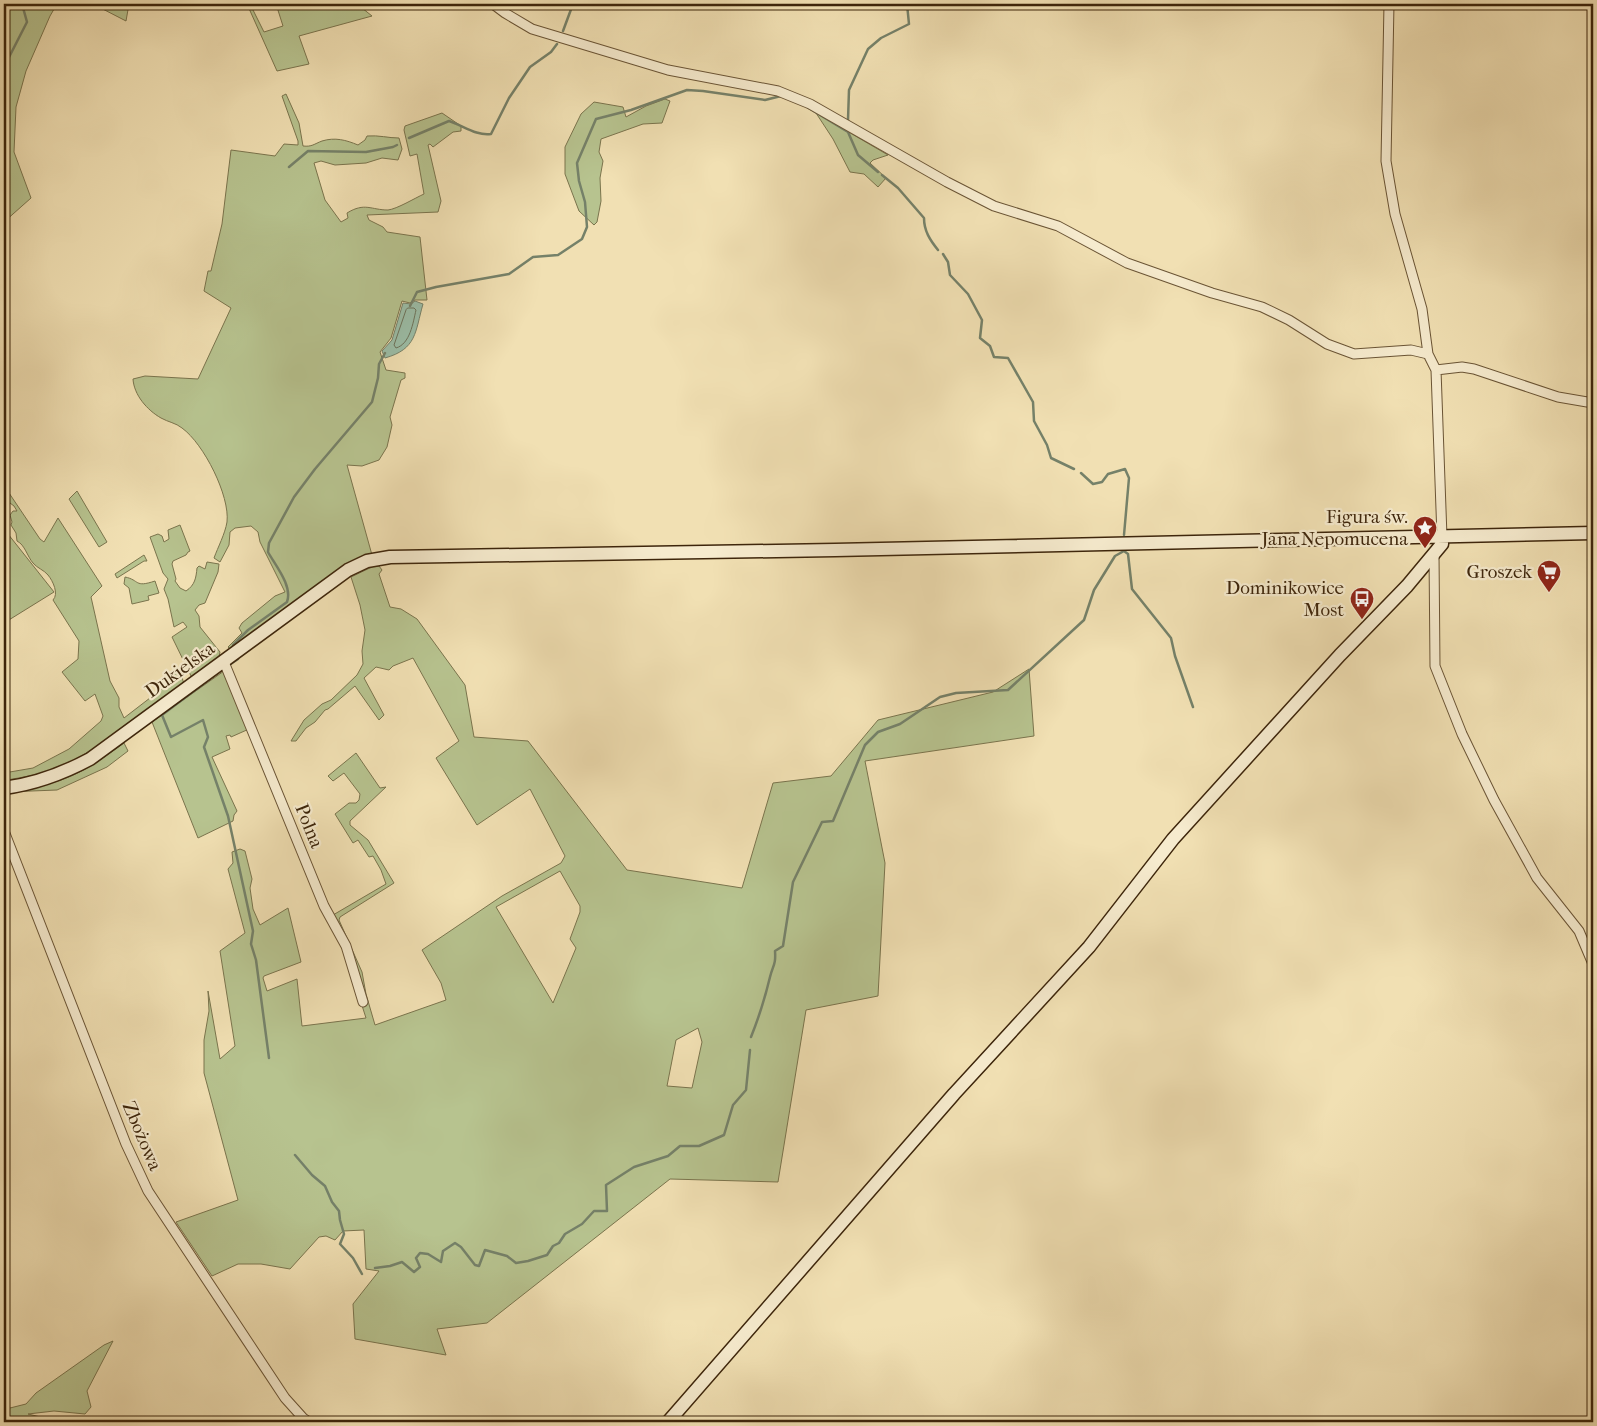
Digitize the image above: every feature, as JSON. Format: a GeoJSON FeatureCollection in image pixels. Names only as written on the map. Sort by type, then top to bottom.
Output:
{"type":"FeatureCollection","features":[{"type":"Feature","properties":{"kind":"main road","name":"Dukielska"},"geometry":{"type":"LineString","coordinates":[[4,788],[43,780],[90,759],[348,570],[367,561],[390,557],[830,550],[1593,533]]}},
{"type":"Feature","properties":{"kind":"main road"},"geometry":{"type":"LineString","coordinates":[[668,1422],[932,1120],[1089,947],[1173,838],[1340,655],[1407,586],[1442,544],[1442,537]]}},
{"type":"Feature","properties":{"kind":"street"},"geometry":{"type":"LineString","coordinates":[[493,4],[532,29],[668,70],[778,91],[810,104],[994,206],[1058,226],[1127,263],[1212,293],[1262,307],[1289,320],[1327,344],[1354,354],[1410,350],[1428,354]]}},
{"type":"Feature","properties":{"kind":"street"},"geometry":{"type":"LineString","coordinates":[[1389,4],[1386,161],[1395,214],[1422,309],[1428,354],[1436,370],[1442,537]]}},
{"type":"Feature","properties":{"kind":"street"},"geometry":{"type":"LineString","coordinates":[[1436,370],[1462,367],[1474,369],[1558,396],[1593,403]]}},
{"type":"Feature","properties":{"kind":"street"},"geometry":{"type":"LineString","coordinates":[[1434,554],[1435,666],[1455,717],[1494,800],[1537,878],[1578,931],[1593,964]]}},
{"type":"Feature","properties":{"kind":"street","name":"Polna"},"geometry":{"type":"LineString","coordinates":[[224,662],[324,906],[346,946],[363,1002]]}},
{"type":"Feature","properties":{"kind":"street","name":"Zbożowa"},"geometry":{"type":"LineString","coordinates":[[4,831],[126,1144],[148,1190],[285,1398],[309,1422]]}},
{"type":"Feature","properties":{"kind":"shaded area"},"geometry":{"type":"Polygon","coordinates":[[[4,4],[57,4],[26,71],[16,107],[14,152],[31,198],[4,222],[4,4]]]}},
{"type":"Feature","properties":{"kind":"shaded area"},"geometry":{"type":"Polygon","coordinates":[[[93,4],[129,4],[126,21],[93,4]]]}},
{"type":"Feature","properties":{"kind":"shaded area"},"geometry":{"type":"Polygon","coordinates":[[[247,4],[250,4],[264,32],[283,26],[276,4],[357,4],[372,16],[299,36],[309,64],[277,71],[247,4]]]}},
{"type":"Feature","properties":{"kind":"shaded area"},"geometry":{"type":"Polygon","coordinates":[[[286,94],[299,123],[303,146],[311,146],[331,139],[345,140],[358,145],[367,136],[399,138],[402,149],[398,160],[382,158],[366,163],[335,165],[321,161],[314,163],[325,200],[341,222],[348,218],[347,213],[353,210],[368,207],[388,210],[401,206],[424,194],[417,154],[410,156],[404,130],[405,126],[442,113],[461,126],[461,131],[453,132],[433,147],[430,144],[428,145],[441,201],[438,212],[367,215],[369,220],[383,227],[387,232],[420,237],[427,300],[415,300],[410,303],[402,301],[391,338],[380,352],[386,370],[405,373],[405,378],[401,380],[390,417],[392,425],[387,447],[379,460],[362,466],[347,465],[372,555],[292,603],[257,631],[230,649],[228,647],[242,633],[239,628],[242,623],[275,596],[285,592],[260,542],[258,532],[251,526],[235,528],[230,532],[229,545],[220,562],[214,558],[227,522],[227,511],[214,471],[199,446],[180,426],[161,418],[146,406],[136,391],[133,379],[145,376],[198,379],[231,308],[204,291],[208,271],[211,271],[222,224],[231,150],[275,156],[284,144],[298,145],[282,96],[286,94]]]}},
{"type":"Feature","properties":{"kind":"shaded area"},"geometry":{"type":"Polygon","coordinates":[[[665,99],[670,101],[662,123],[643,124],[601,139],[599,152],[603,161],[600,178],[601,201],[597,222],[594,225],[579,211],[565,174],[565,147],[581,114],[594,102],[623,107],[626,117],[646,106],[665,99]]]}},
{"type":"Feature","properties":{"kind":"shaded area"},"geometry":{"type":"Polygon","coordinates":[[[816,113],[888,155],[873,160],[870,163],[886,178],[878,187],[864,174],[850,172],[833,139],[816,113]]]}},
{"type":"Feature","properties":{"kind":"shaded area"},"geometry":{"type":"Polygon","coordinates":[[[5,490],[7,490],[40,539],[44,542],[58,518],[102,586],[91,597],[110,681],[119,698],[119,707],[124,718],[172,681],[174,673],[180,671],[184,684],[106,741],[72,761],[43,773],[7,780],[4,780],[4,773],[33,768],[69,749],[101,721],[103,716],[95,694],[85,701],[62,672],[78,659],[79,641],[53,600],[55,591],[50,578],[33,563],[22,545],[17,541],[16,533],[11,525],[10,515],[13,511],[17,511],[10,503],[4,511],[5,490]]]}},
{"type":"Feature","properties":{"kind":"shaded area"},"geometry":{"type":"Polygon","coordinates":[[[77,491],[107,542],[99,547],[69,499],[77,491]]]}},
{"type":"Feature","properties":{"kind":"shaded area"},"geometry":{"type":"Polygon","coordinates":[[[180,525],[190,551],[173,561],[172,564],[175,581],[180,588],[186,591],[193,584],[199,566],[205,569],[207,562],[219,564],[218,572],[205,603],[199,605],[195,610],[199,616],[200,627],[220,652],[219,657],[192,678],[172,637],[187,627],[183,622],[174,627],[164,589],[168,579],[163,573],[150,537],[158,534],[162,536],[164,542],[169,539],[168,530],[180,525]]]}},
{"type":"Feature","properties":{"kind":"shaded area"},"geometry":{"type":"Polygon","coordinates":[[[8,534],[54,592],[4,623],[4,537],[8,534]]]}},
{"type":"Feature","properties":{"kind":"shaded area"},"geometry":{"type":"Polygon","coordinates":[[[144,555],[147,561],[117,578],[115,574],[144,555]]]}},
{"type":"Feature","properties":{"kind":"shaded area"},"geometry":{"type":"Polygon","coordinates":[[[374,566],[379,566],[382,570],[379,574],[390,607],[401,609],[417,619],[465,685],[474,737],[528,741],[627,870],[742,888],[773,783],[831,776],[878,720],[993,692],[1029,669],[1034,736],[865,761],[885,863],[878,996],[806,1010],[778,1182],[670,1179],[487,1323],[437,1329],[446,1355],[355,1339],[353,1304],[379,1271],[366,1269],[364,1230],[343,1231],[335,1240],[326,1236],[319,1237],[290,1269],[261,1264],[238,1264],[212,1276],[176,1222],[238,1200],[204,1073],[204,1040],[209,1011],[208,991],[220,1059],[235,1046],[220,951],[245,933],[228,869],[233,863],[232,852],[240,849],[245,851],[252,879],[250,888],[253,909],[260,925],[288,908],[301,962],[263,978],[267,991],[297,979],[302,1026],[366,1018],[333,915],[386,884],[373,856],[369,857],[358,840],[353,843],[335,814],[349,803],[356,803],[359,800],[360,794],[344,773],[333,781],[328,776],[356,753],[380,788],[386,787],[350,821],[350,825],[368,840],[394,883],[340,917],[339,920],[362,972],[375,1025],[446,1000],[441,983],[422,950],[502,896],[561,863],[565,856],[530,789],[477,825],[436,758],[459,741],[413,658],[393,666],[389,670],[376,667],[364,678],[384,715],[379,720],[355,686],[325,710],[315,722],[306,728],[296,741],[291,741],[304,720],[322,704],[331,700],[357,675],[363,664],[362,651],[365,630],[360,605],[351,577],[374,566]],[[560,871],[496,907],[553,1003],[576,948],[570,939],[580,912],[580,906],[560,871]],[[698,1028],[676,1040],[667,1086],[692,1088],[702,1042],[698,1028]]]}},
{"type":"Feature","properties":{"kind":"shaded area"},"geometry":{"type":"Polygon","coordinates":[[[125,577],[140,584],[155,581],[159,593],[148,596],[149,600],[132,604],[129,588],[124,584],[125,577]]]}},
{"type":"Feature","properties":{"kind":"shaded area"},"geometry":{"type":"Polygon","coordinates":[[[224,671],[249,729],[231,737],[230,735],[226,736],[230,749],[212,757],[237,811],[233,821],[198,838],[152,722],[224,671]]]}},
{"type":"Feature","properties":{"kind":"shaded area"},"geometry":{"type":"Polygon","coordinates":[[[124,743],[128,751],[107,767],[57,790],[6,792],[31,788],[71,776],[92,765],[124,743]]]}},
{"type":"Feature","properties":{"kind":"shaded area"},"geometry":{"type":"Polygon","coordinates":[[[113,1341],[87,1391],[91,1407],[85,1414],[54,1411],[28,1414],[61,1422],[4,1422],[4,1413],[10,1408],[26,1404],[36,1393],[104,1345],[113,1341]]]}},
{"type":"Feature","properties":{"kind":"water"},"geometry":{"type":"Polygon","coordinates":[[[415,301],[423,304],[413,338],[403,350],[385,358],[382,351],[392,340],[403,303],[411,304],[415,301]]]}},
{"type":"Feature","properties":{"kind":"waterway"},"geometry":{"type":"LineString","coordinates":[[4,67],[27,22],[22,4]]}},
{"type":"Feature","properties":{"kind":"waterway"},"geometry":{"type":"LineString","coordinates":[[563,31],[573,4]]}},
{"type":"Feature","properties":{"kind":"waterway"},"geometry":{"type":"LineString","coordinates":[[848,120],[849,90],[868,49],[881,38],[909,24],[907,4]]}},
{"type":"Feature","properties":{"kind":"waterway"},"geometry":{"type":"LineString","coordinates":[[409,138],[449,121],[475,132],[491,134],[509,98],[530,67],[551,52],[557,44]]}},
{"type":"Feature","properties":{"kind":"waterway"},"geometry":{"type":"LineString","coordinates":[[410,306],[417,292],[509,274],[533,257],[558,255],[582,239],[587,227],[585,202],[579,181],[577,163],[596,119],[631,110],[687,90],[765,100],[783,97]]}},
{"type":"Feature","properties":{"kind":"waterway"},"geometry":{"type":"LineString","coordinates":[[807,107],[848,132],[858,155],[878,172]]}},
{"type":"Feature","properties":{"kind":"waterway"},"geometry":{"type":"LineString","coordinates":[[289,167],[308,151],[366,152],[397,145]]}},
{"type":"Feature","properties":{"kind":"waterway"},"geometry":{"type":"LineString","coordinates":[[882,175],[898,188],[924,218],[928,235],[938,250]]}},
{"type":"Feature","properties":{"kind":"waterway"},"geometry":{"type":"LineString","coordinates":[[943,254],[948,262],[950,275],[968,294],[982,320],[980,338],[990,346],[994,357],[1008,358],[1033,402],[1034,421],[1047,445],[1051,458],[1074,469]]}},
{"type":"Feature","properties":{"kind":"waterway"},"geometry":{"type":"LineString","coordinates":[[233,645],[248,630],[287,602],[288,589],[268,552],[269,543],[294,497],[315,469],[372,402],[378,378],[379,364],[385,353]]}},
{"type":"Feature","properties":{"kind":"waterway"},"geometry":{"type":"LineString","coordinates":[[1081,473],[1093,484],[1102,482],[1108,474],[1125,469],[1129,478],[1124,535]]}},
{"type":"Feature","properties":{"kind":"waterway"},"geometry":{"type":"LineString","coordinates":[[751,1037],[774,965],[775,951],[783,946],[793,882],[822,822],[833,821],[865,745],[878,732],[900,724],[940,697],[956,693],[1008,690],[1084,620],[1094,590],[1115,556],[1124,551],[1128,554],[1132,589],[1171,638],[1175,656],[1193,707]]}},
{"type":"Feature","properties":{"kind":"waterway"},"geometry":{"type":"LineString","coordinates":[[229,665],[238,659]]}},
{"type":"Feature","properties":{"kind":"waterway"},"geometry":{"type":"LineString","coordinates":[[223,669],[162,715],[171,737],[203,720],[208,737],[204,747],[228,816],[253,931],[251,944],[256,960],[269,1058]]}},
{"type":"Feature","properties":{"kind":"waterway"},"geometry":{"type":"LineString","coordinates":[[375,1268],[402,1262],[414,1272],[420,1267],[416,1258],[420,1253],[428,1254],[441,1262],[443,1251],[455,1243],[461,1247],[475,1265],[479,1266],[485,1250],[507,1256],[516,1263],[547,1255],[565,1234],[582,1224],[594,1211],[607,1211],[606,1185],[634,1167],[668,1156],[680,1146],[699,1146],[724,1135],[733,1105],[746,1090],[750,1050]]}},
{"type":"Feature","properties":{"kind":"waterway"},"geometry":{"type":"LineString","coordinates":[[295,1155],[312,1175],[325,1186],[332,1202],[339,1211],[344,1234],[340,1244],[353,1258],[362,1274]]}},
{"type":"Feature","properties":{"kind":"place","name":"Figura św. Jana Nepomucena"},"geometry":{"type":"Point","coordinates":[1425,549]}},
{"type":"Feature","properties":{"kind":"place","name":"Groszek"},"geometry":{"type":"Point","coordinates":[1549,593]}},
{"type":"Feature","properties":{"kind":"place","name":"Dominikowice Most"},"geometry":{"type":"Point","coordinates":[1362,620]}}]}
